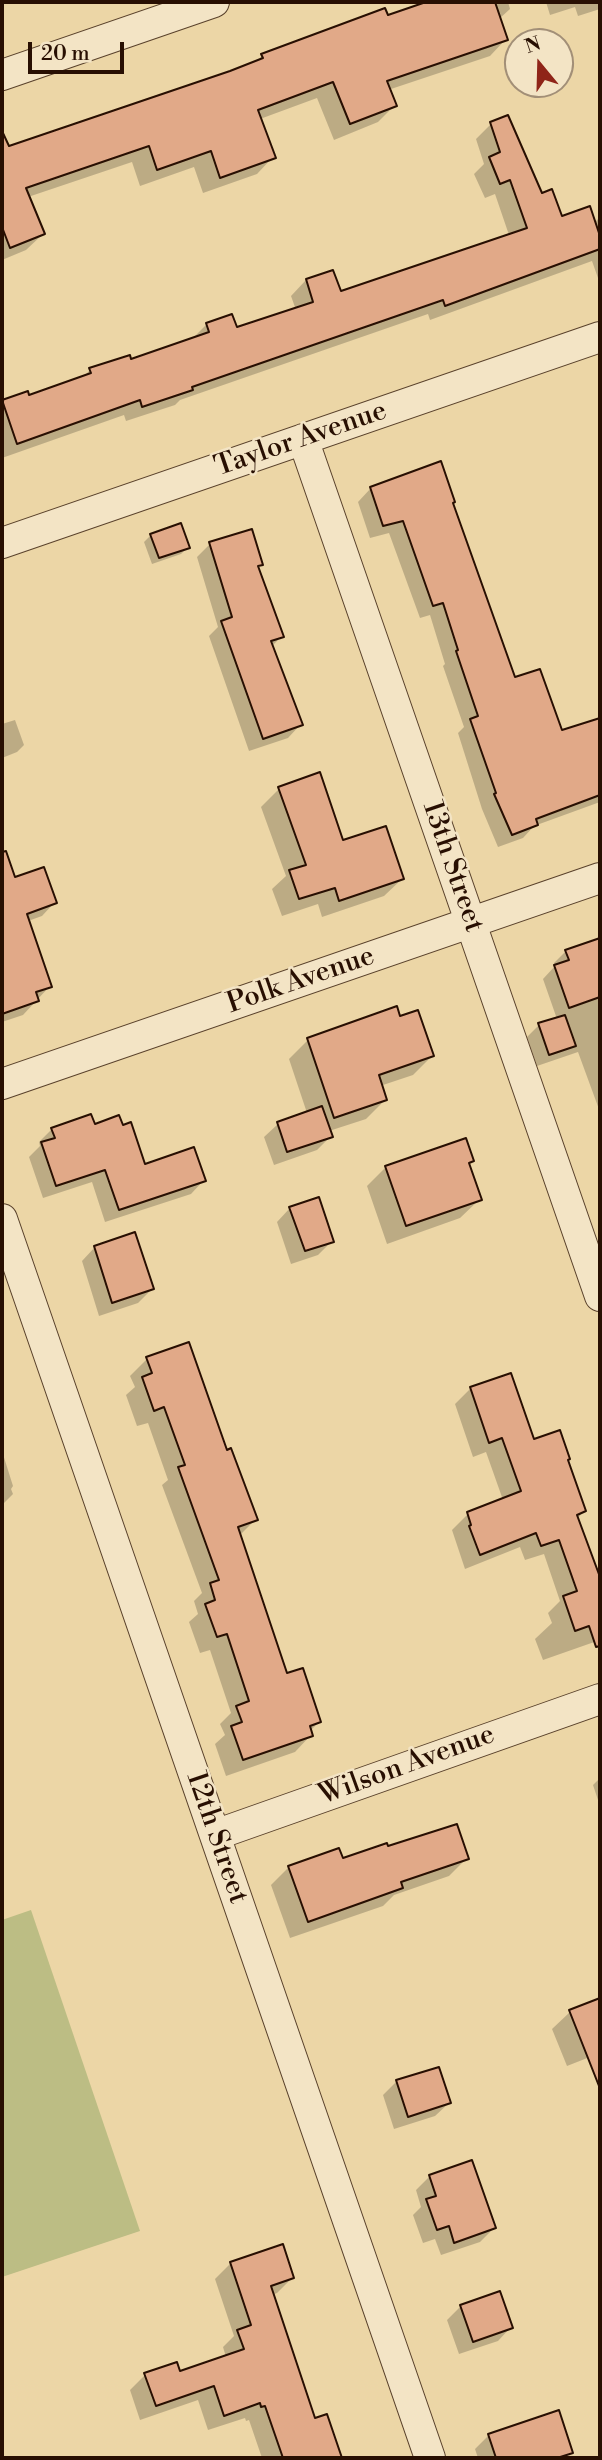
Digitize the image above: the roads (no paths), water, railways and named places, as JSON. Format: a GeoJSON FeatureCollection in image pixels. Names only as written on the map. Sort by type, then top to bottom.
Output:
{"type":"FeatureCollection","features":[{"type":"Feature","properties":{"kind":"street"},"geometry":{"type":"LineString","coordinates":[[2,75],[214,2]]}},
{"type":"Feature","properties":{"kind":"street","name":"Taylor Avenue"},"geometry":{"type":"LineString","coordinates":[[2,543],[600,337]]}},
{"type":"Feature","properties":{"kind":"street","name":"13th Street"},"geometry":{"type":"LineString","coordinates":[[303,439],[600,1296]]}},
{"type":"Feature","properties":{"kind":"street","name":"Polk Avenue"},"geometry":{"type":"LineString","coordinates":[[2,1084],[600,878]]}},
{"type":"Feature","properties":{"kind":"street","name":"12th Street"},"geometry":{"type":"LineString","coordinates":[[2,1219],[430,2458]]}},
{"type":"Feature","properties":{"kind":"street","name":"Wilson Avenue"},"geometry":{"type":"LineString","coordinates":[[215,1835],[600,1699]]}}]}
